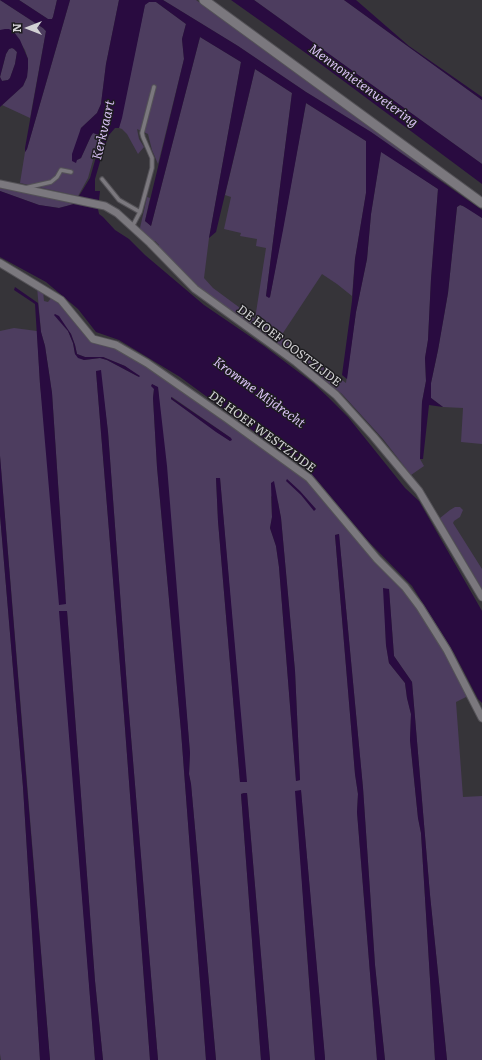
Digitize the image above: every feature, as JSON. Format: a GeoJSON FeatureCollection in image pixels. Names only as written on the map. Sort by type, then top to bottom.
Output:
{"type":"FeatureCollection","features":[{"type":"Feature","properties":{"kind":"street"},"geometry":{"type":"LineString","coordinates":[[208,1],[482,203]]}},
{"type":"Feature","properties":{"kind":"street"},"geometry":{"type":"LineString","coordinates":[[0,184],[105,206],[117,213],[132,227]]}},
{"type":"Feature","properties":{"kind":"street","name":"DE HOEF OOSTZIJDE"},"geometry":{"type":"LineString","coordinates":[[132,227],[150,243],[195,289],[296,362],[345,404],[419,491],[482,597]]}},
{"type":"Feature","properties":{"kind":"street","name":"DE HOEF WESTZIJDE"},"geometry":{"type":"LineString","coordinates":[[0,263],[60,300],[93,339],[116,345],[147,363],[309,478],[377,559],[406,587],[447,650],[482,718]]}},
{"type":"Feature","properties":{"kind":"lane"},"geometry":{"type":"LineString","coordinates":[[132,227],[140,212],[152,168],[152,158],[142,133],[154,87]]}},
{"type":"Feature","properties":{"kind":"lane"},"geometry":{"type":"LineString","coordinates":[[22,188],[52,182],[61,170],[71,172]]}},
{"type":"Feature","properties":{"kind":"lane"},"geometry":{"type":"LineString","coordinates":[[102,180],[119,200],[140,212]]}},
{"type":"Feature","properties":{"kind":"shaded area"},"geometry":{"type":"Polygon","coordinates":[[[0,0],[46,31],[30,118],[2,105],[23,86],[27,77],[28,59],[25,50],[14,32],[0,30],[0,0]]]}},
{"type":"Feature","properties":{"kind":"shaded area"},"geometry":{"type":"Polygon","coordinates":[[[19,0],[57,0],[52,19],[48,19],[19,0]]]}},
{"type":"Feature","properties":{"kind":"shaded area"},"geometry":{"type":"Polygon","coordinates":[[[70,0],[119,0],[106,64],[101,104],[97,113],[81,128],[77,160],[81,158],[93,133],[100,135],[88,178],[78,196],[20,183],[25,152],[70,0]]]}},
{"type":"Feature","properties":{"kind":"shaded area"},"geometry":{"type":"Polygon","coordinates":[[[163,0],[196,0],[442,179],[445,183],[371,132],[306,92],[238,46],[163,0]]]}},
{"type":"Feature","properties":{"kind":"shaded area"},"geometry":{"type":"Polygon","coordinates":[[[254,0],[344,0],[482,100],[482,164],[254,0]]]}},
{"type":"Feature","properties":{"kind":"shaded area"},"geometry":{"type":"Polygon","coordinates":[[[149,2],[156,2],[186,24],[182,39],[184,59],[158,164],[152,150],[148,134],[137,129],[139,139],[144,147],[138,154],[127,134],[119,128],[145,4],[149,2]]]}},
{"type":"Feature","properties":{"kind":"shaded area"},"geometry":{"type":"Polygon","coordinates":[[[200,37],[241,62],[209,238],[204,278],[213,288],[255,319],[266,248],[256,246],[257,239],[240,236],[241,233],[224,229],[231,197],[225,195],[255,69],[292,93],[266,296],[270,297],[306,103],[366,141],[366,193],[355,259],[352,296],[322,274],[281,336],[290,343],[286,349],[234,314],[189,280],[158,249],[159,245],[155,241],[150,241],[142,233],[140,228],[147,197],[150,198],[145,221],[151,226],[200,37]]]}},
{"type":"Feature","properties":{"kind":"shaded area"},"geometry":{"type":"Polygon","coordinates":[[[12,48],[17,52],[15,64],[10,78],[2,81],[0,77],[6,54],[9,49],[12,48]]]}},
{"type":"Feature","properties":{"kind":"shaded area"},"geometry":{"type":"Polygon","coordinates":[[[381,151],[438,189],[428,340],[425,358],[426,381],[422,402],[420,459],[424,466],[411,475],[383,439],[342,394],[302,362],[309,356],[346,383],[356,312],[367,259],[371,214],[381,151]]]}},
{"type":"Feature","properties":{"kind":"shaded area"},"geometry":{"type":"Polygon","coordinates":[[[0,188],[56,198],[74,204],[59,208],[39,205],[0,191],[0,188]]]}},
{"type":"Feature","properties":{"kind":"shaded area"},"geometry":{"type":"Polygon","coordinates":[[[460,205],[468,208],[482,218],[482,444],[461,442],[463,408],[443,407],[431,398],[431,383],[448,293],[457,207],[460,205]]]}},
{"type":"Feature","properties":{"kind":"shaded area"},"geometry":{"type":"Polygon","coordinates":[[[37,287],[43,291],[44,301],[48,302],[51,298],[57,300],[90,341],[118,349],[158,372],[304,475],[406,587],[442,647],[468,696],[456,702],[463,797],[482,796],[482,1060],[447,1060],[430,895],[412,682],[394,656],[389,589],[384,589],[386,645],[389,663],[405,683],[411,714],[410,740],[418,818],[421,833],[435,1060],[385,1060],[375,965],[363,788],[339,534],[335,535],[355,774],[358,794],[357,812],[377,1060],[325,1060],[301,791],[296,791],[315,1060],[270,1060],[247,793],[244,793],[241,794],[261,1060],[216,1060],[189,774],[190,753],[158,388],[152,384],[154,389],[153,398],[157,467],[181,731],[206,1060],[158,1060],[128,701],[108,432],[100,371],[96,371],[150,1060],[103,1060],[95,981],[67,611],[60,611],[95,1060],[50,1060],[0,456],[0,331],[14,328],[37,331],[40,384],[66,603],[52,393],[45,346],[41,332],[37,287]],[[54,315],[68,331],[73,343],[75,354],[84,360],[100,358],[107,360],[139,377],[125,366],[103,357],[85,357],[77,354],[71,334],[54,315]],[[172,397],[171,399],[230,441],[231,438],[172,397]],[[216,478],[218,521],[240,782],[246,782],[220,478],[216,478]],[[271,496],[272,517],[270,528],[276,546],[279,567],[296,781],[300,780],[295,671],[281,518],[278,502],[271,496]]]}},
{"type":"Feature","properties":{"kind":"shaded area"},"geometry":{"type":"Polygon","coordinates":[[[455,507],[460,507],[463,510],[460,517],[453,523],[482,569],[482,589],[440,518],[455,507]]]}},
{"type":"Feature","properties":{"kind":"shaded area"},"geometry":{"type":"Polygon","coordinates":[[[0,515],[23,787],[40,1060],[1,1060],[0,1054],[0,515]]]}},
{"type":"Feature","properties":{"kind":"water"},"geometry":{"type":"Polygon","coordinates":[[[0,0],[19,0],[48,19],[52,19],[57,0],[70,0],[25,152],[46,31],[0,0]]]}},
{"type":"Feature","properties":{"kind":"water"},"geometry":{"type":"Polygon","coordinates":[[[119,0],[163,0],[238,46],[306,92],[371,132],[482,210],[482,218],[463,206],[460,205],[457,207],[448,293],[431,383],[431,398],[443,407],[429,405],[423,459],[420,459],[422,402],[426,381],[425,358],[428,340],[438,189],[381,152],[371,214],[367,259],[356,312],[347,379],[342,375],[352,301],[355,259],[366,193],[366,141],[306,103],[269,298],[266,296],[292,93],[255,69],[216,232],[209,238],[241,62],[200,37],[151,226],[145,221],[184,59],[182,39],[186,24],[156,2],[149,2],[145,5],[122,118],[119,128],[115,128],[109,135],[95,179],[95,191],[100,191],[98,209],[99,214],[115,230],[129,239],[145,255],[204,305],[264,346],[313,383],[348,417],[405,488],[419,501],[482,611],[482,703],[478,699],[454,653],[412,586],[368,541],[316,479],[300,463],[267,441],[180,377],[119,340],[96,332],[78,309],[46,282],[0,257],[0,191],[39,205],[59,208],[74,204],[90,178],[102,136],[93,133],[81,158],[77,160],[76,163],[72,161],[72,154],[81,128],[97,113],[101,104],[106,64],[119,0]]]}},
{"type":"Feature","properties":{"kind":"water","name":"Mennonietenwetering"},"geometry":{"type":"Polygon","coordinates":[[[231,0],[254,0],[482,164],[482,184],[310,56],[231,0]]]}},
{"type":"Feature","properties":{"kind":"water"},"geometry":{"type":"Polygon","coordinates":[[[344,0],[356,0],[409,46],[482,97],[482,100],[344,0]]]}},
{"type":"Feature","properties":{"kind":"water"},"geometry":{"type":"Polygon","coordinates":[[[9,29],[14,32],[20,40],[28,59],[28,68],[27,77],[23,86],[0,107],[0,77],[0,30],[9,29]],[[12,48],[9,49],[6,54],[0,77],[2,81],[10,78],[17,52],[12,48]]]}},
{"type":"Feature","properties":{"kind":"water"},"geometry":{"type":"Polygon","coordinates":[[[15,287],[38,303],[41,332],[45,346],[52,393],[66,604],[59,605],[40,384],[35,304],[14,290],[15,287]]]}},
{"type":"Feature","properties":{"kind":"water"},"geometry":{"type":"Polygon","coordinates":[[[54,315],[59,316],[71,334],[77,354],[85,357],[103,357],[125,366],[140,376],[139,377],[107,360],[100,358],[84,360],[78,358],[75,354],[73,343],[68,331],[54,315]]]}},
{"type":"Feature","properties":{"kind":"water"},"geometry":{"type":"Polygon","coordinates":[[[101,370],[108,432],[128,701],[158,1060],[150,1060],[96,371],[101,370]]]}},
{"type":"Feature","properties":{"kind":"water"},"geometry":{"type":"Polygon","coordinates":[[[152,384],[158,387],[167,466],[190,753],[189,774],[216,1060],[206,1060],[181,731],[157,467],[153,398],[154,389],[151,386],[152,384]]]}},
{"type":"Feature","properties":{"kind":"water"},"geometry":{"type":"Polygon","coordinates":[[[171,397],[232,440],[230,441],[216,432],[171,399],[171,397]]]}},
{"type":"Feature","properties":{"kind":"water"},"geometry":{"type":"Polygon","coordinates":[[[0,456],[50,1060],[40,1060],[23,787],[0,515],[0,456]]]}},
{"type":"Feature","properties":{"kind":"water"},"geometry":{"type":"Polygon","coordinates":[[[216,478],[220,478],[247,782],[240,782],[218,521],[216,478]]]}},
{"type":"Feature","properties":{"kind":"water"},"geometry":{"type":"Polygon","coordinates":[[[287,479],[316,509],[314,511],[301,495],[286,481],[287,479]]]}},
{"type":"Feature","properties":{"kind":"water"},"geometry":{"type":"Polygon","coordinates":[[[274,481],[281,518],[295,671],[300,780],[296,781],[279,567],[276,546],[270,528],[272,517],[271,483],[274,481]]]}},
{"type":"Feature","properties":{"kind":"water"},"geometry":{"type":"Polygon","coordinates":[[[339,534],[363,788],[375,965],[385,1060],[377,1060],[357,812],[358,794],[355,774],[335,535],[339,534]]]}},
{"type":"Feature","properties":{"kind":"water"},"geometry":{"type":"Polygon","coordinates":[[[383,588],[389,589],[394,656],[412,682],[430,895],[447,1060],[435,1060],[421,833],[418,818],[410,740],[411,714],[405,683],[389,663],[386,645],[383,588]]]}},
{"type":"Feature","properties":{"kind":"water"},"geometry":{"type":"Polygon","coordinates":[[[59,611],[67,611],[95,981],[103,1060],[95,1060],[59,611]]]}},
{"type":"Feature","properties":{"kind":"water"},"geometry":{"type":"Polygon","coordinates":[[[301,790],[325,1060],[315,1060],[295,791],[301,790]]]}},
{"type":"Feature","properties":{"kind":"water"},"geometry":{"type":"Polygon","coordinates":[[[247,793],[270,1060],[261,1060],[241,794],[247,793]]]}},
{"type":"Feature","properties":{"kind":"water label","name":"Kerkvaart"},"geometry":{"type":"Point","coordinates":[104,130]}},
{"type":"Feature","properties":{"kind":"water label","name":"Kromme Mijdrecht"},"geometry":{"type":"Point","coordinates":[259,393]}}]}
